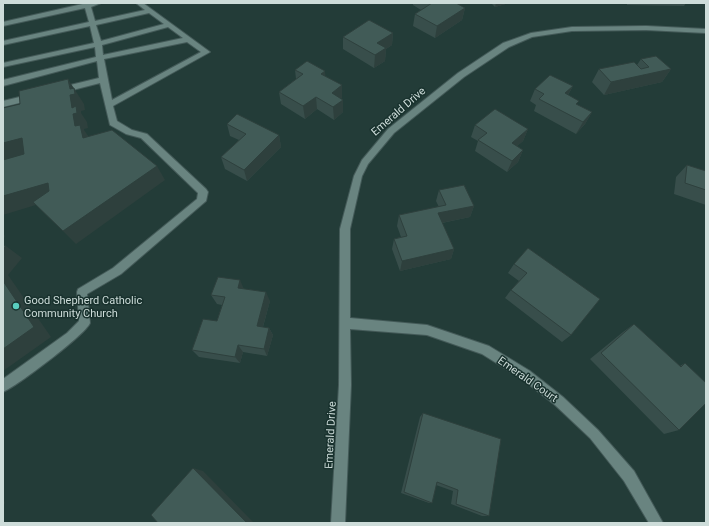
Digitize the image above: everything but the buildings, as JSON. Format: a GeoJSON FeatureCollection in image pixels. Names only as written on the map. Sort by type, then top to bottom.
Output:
{"type":"FeatureCollection","features":[{"type":"Feature","properties":{"kind":"street"},"geometry":{"type":"LineString","coordinates":[[3,24],[98,3]]}},
{"type":"Feature","properties":{"kind":"street"},"geometry":{"type":"LineString","coordinates":[[109,105],[206,52],[139,3]]}},
{"type":"Feature","properties":{"kind":"street"},"geometry":{"type":"LineString","coordinates":[[3,386],[71,337],[85,322],[82,292],[117,271],[201,201],[203,192],[144,136],[129,132],[113,124],[103,80],[98,44],[87,5]]}},
{"type":"Feature","properties":{"kind":"street"},"geometry":{"type":"LineString","coordinates":[[3,43],[151,11]]}},
{"type":"Feature","properties":{"kind":"street"},"geometry":{"type":"LineString","coordinates":[[3,65],[98,44],[169,25]]}},
{"type":"Feature","properties":{"kind":"street","name":"Emerald Drive"},"geometry":{"type":"LineString","coordinates":[[338,523],[345,385],[345,229],[358,176],[365,162],[376,146],[391,131],[461,75],[506,45],[531,35],[572,29],[646,28],[706,31]]}},
{"type":"Feature","properties":{"kind":"street"},"geometry":{"type":"LineString","coordinates":[[3,83],[100,58],[189,39]]}},
{"type":"Feature","properties":{"kind":"street"},"geometry":{"type":"LineString","coordinates":[[3,104],[103,80]]}},
{"type":"Feature","properties":{"kind":"street","name":"Emerald Court"},"geometry":{"type":"LineString","coordinates":[[345,323],[427,330],[486,350],[526,375],[559,401],[594,434],[629,476],[656,523]]}},
{"type":"Feature","properties":{"kind":"place","name":"Good Shepherd Catholic Community Church"},"geometry":{"type":"Point","coordinates":[16,306]}}]}
